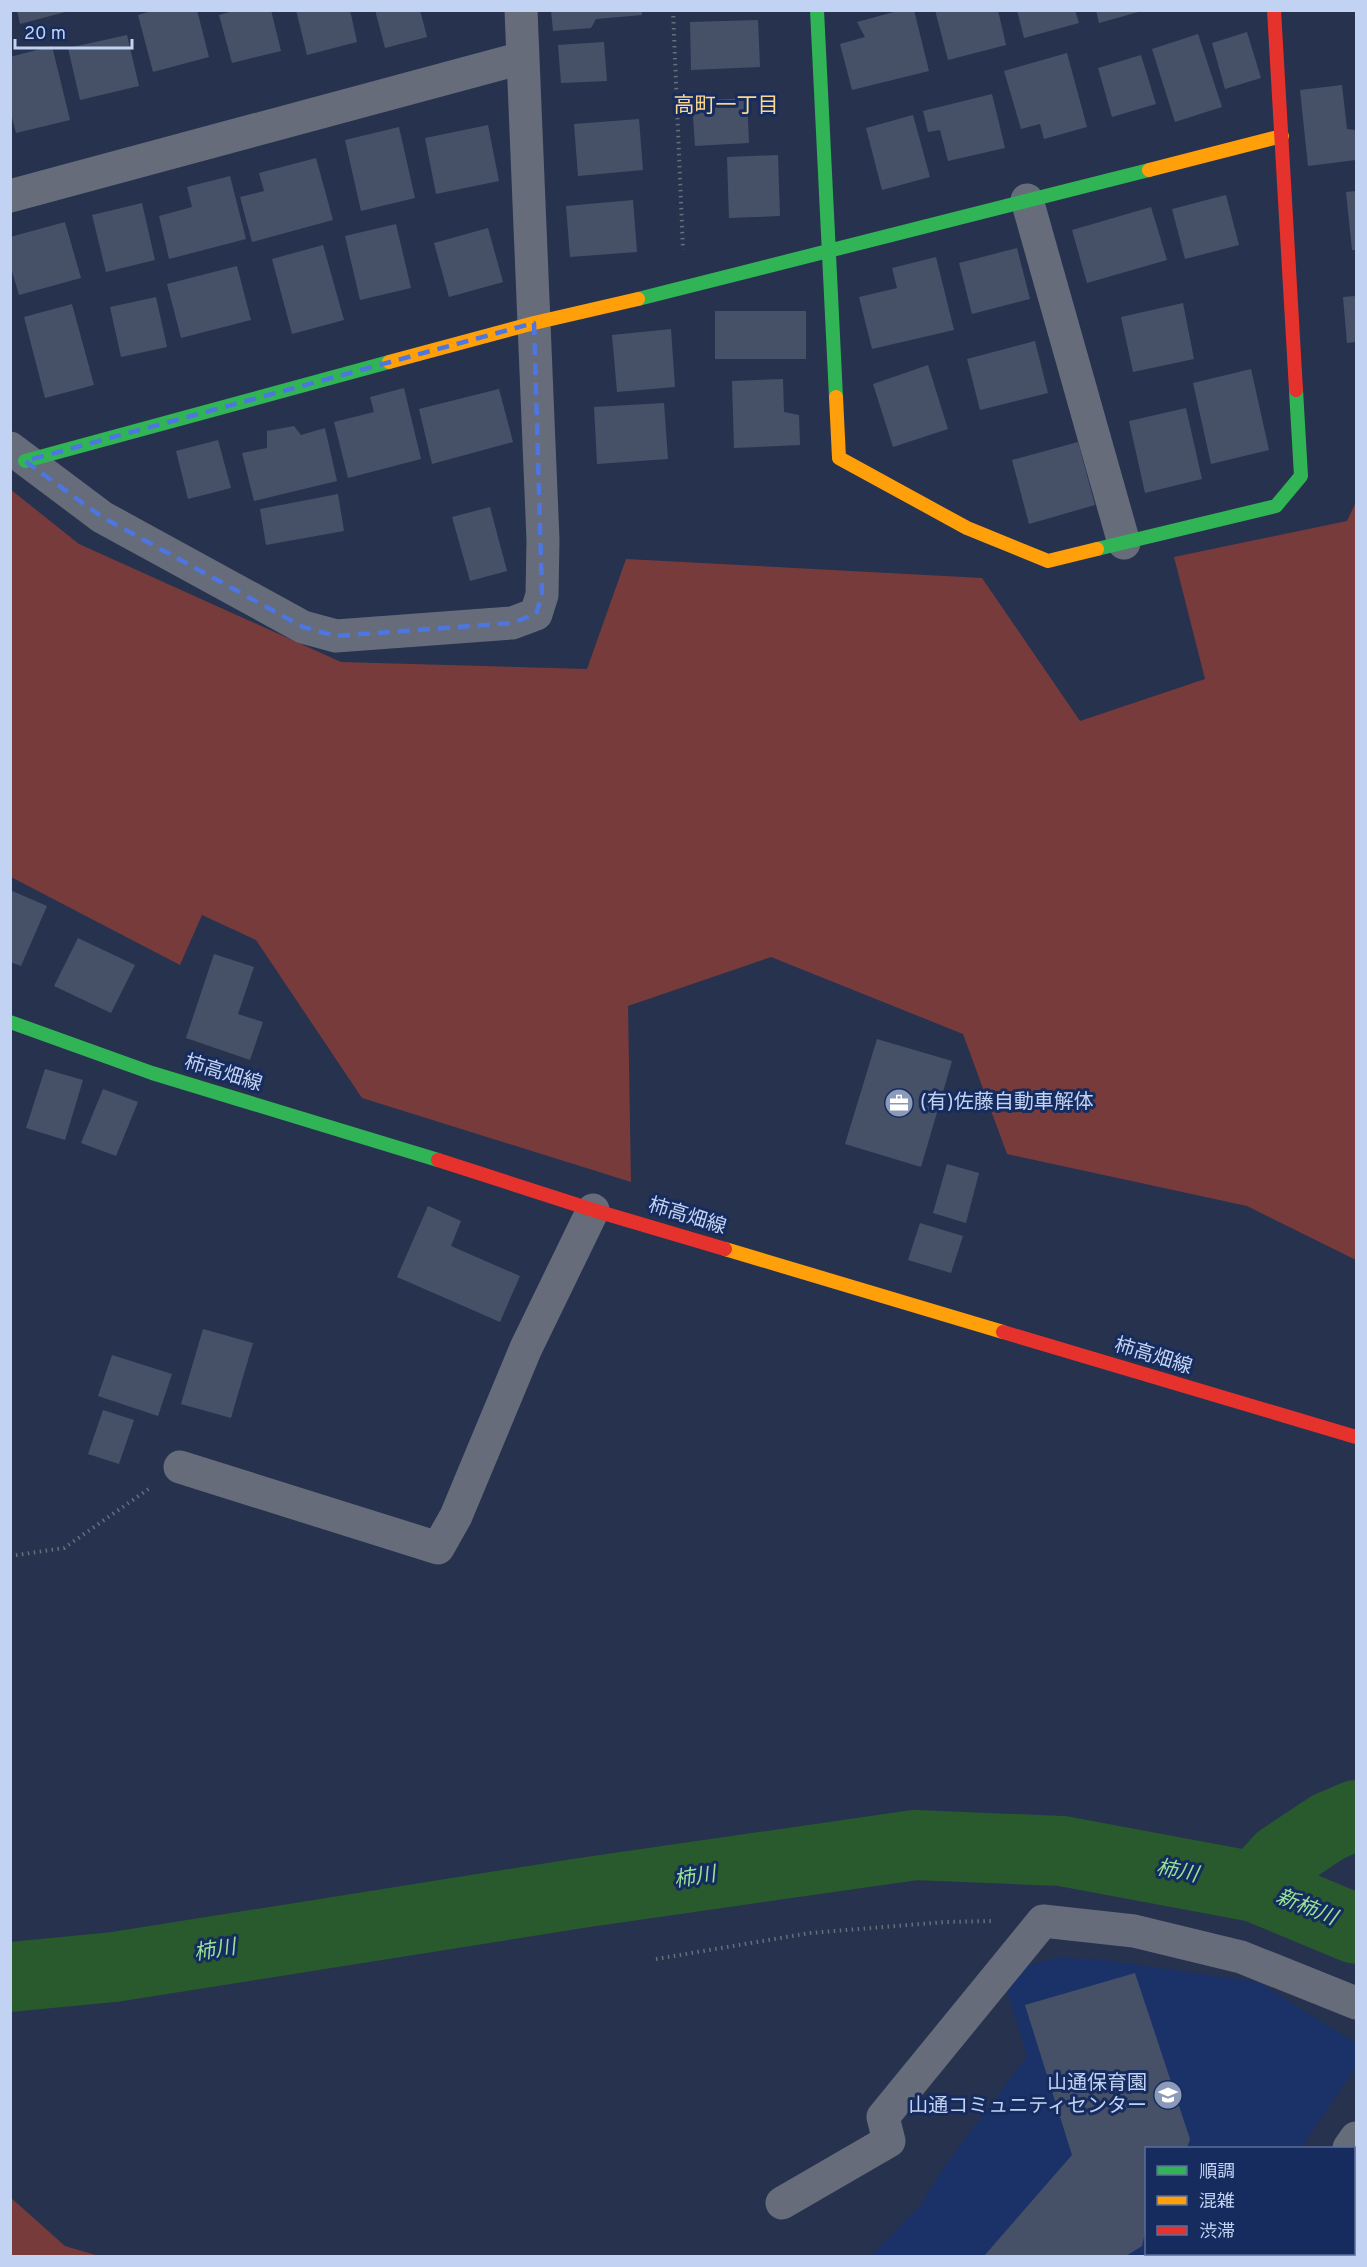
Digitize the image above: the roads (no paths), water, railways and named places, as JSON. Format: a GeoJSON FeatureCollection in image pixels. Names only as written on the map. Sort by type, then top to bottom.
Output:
{"type":"FeatureCollection","features":[{"type":"Feature","properties":{"kind":"street"},"geometry":{"type":"LineString","coordinates":[[18,455],[102,517],[303,627],[336,636],[512,623],[536,614],[542,595],[543,540],[521,10]]}},
{"type":"Feature","properties":{"kind":"street"},"geometry":{"type":"LineString","coordinates":[[817,10],[839,458],[958,522],[1017,551],[1048,561],[1276,506],[1301,476],[1274,10]]}},
{"type":"Feature","properties":{"kind":"street"},"geometry":{"type":"LineString","coordinates":[[10,196],[522,58]]}},
{"type":"Feature","properties":{"kind":"street"},"geometry":{"type":"LineString","coordinates":[[18,455],[1282,136]]}},
{"type":"Feature","properties":{"kind":"street"},"geometry":{"type":"LineString","coordinates":[[1027,200],[1124,543]]}},
{"type":"Feature","properties":{"kind":"street","name":"柿高畑線"},"geometry":{"type":"LineString","coordinates":[[10,1022],[152,1073],[411,1151],[593,1210],[1356,1437]]}},
{"type":"Feature","properties":{"kind":"street"},"geometry":{"type":"LineString","coordinates":[[180,1467],[438,1548],[456,1516],[526,1348],[593,1210]]}},
{"type":"Feature","properties":{"kind":"street"},"geometry":{"type":"LineString","coordinates":[[782,2203],[890,2141],[883,2117],[1043,1921],[1134,1931],[1241,1957],[1356,2003]]}},
{"type":"Feature","properties":{"kind":"waterway","name":"柿川"},"geometry":{"type":"LineString","coordinates":[[1255,1887],[1280,1859],[1328,1827],[1356,1815]]}},
{"type":"Feature","properties":{"kind":"waterway","name":"柿川"},"geometry":{"type":"LineString","coordinates":[[10,1977],[114,1967],[581,1893],[915,1845],[1062,1851],[1255,1887],[1356,1929]]}},
{"type":"Feature","properties":{"kind":"place","name":"(有)佐藤自動車解体"},"geometry":{"type":"Point","coordinates":[899,1103]}},
{"type":"Feature","properties":{"kind":"place","name":"山通保育園 山通コミュニティセンター"},"geometry":{"type":"Point","coordinates":[1168,2095]}},
{"type":"Feature","properties":{"kind":"district","name":"高町一丁目"},"geometry":{"type":"Point","coordinates":[726,106]}},
{"type":"Feature","properties":{"kind":"water label","name":"新柿川"},"geometry":{"type":"Point","coordinates":[1306,1908]}}]}
